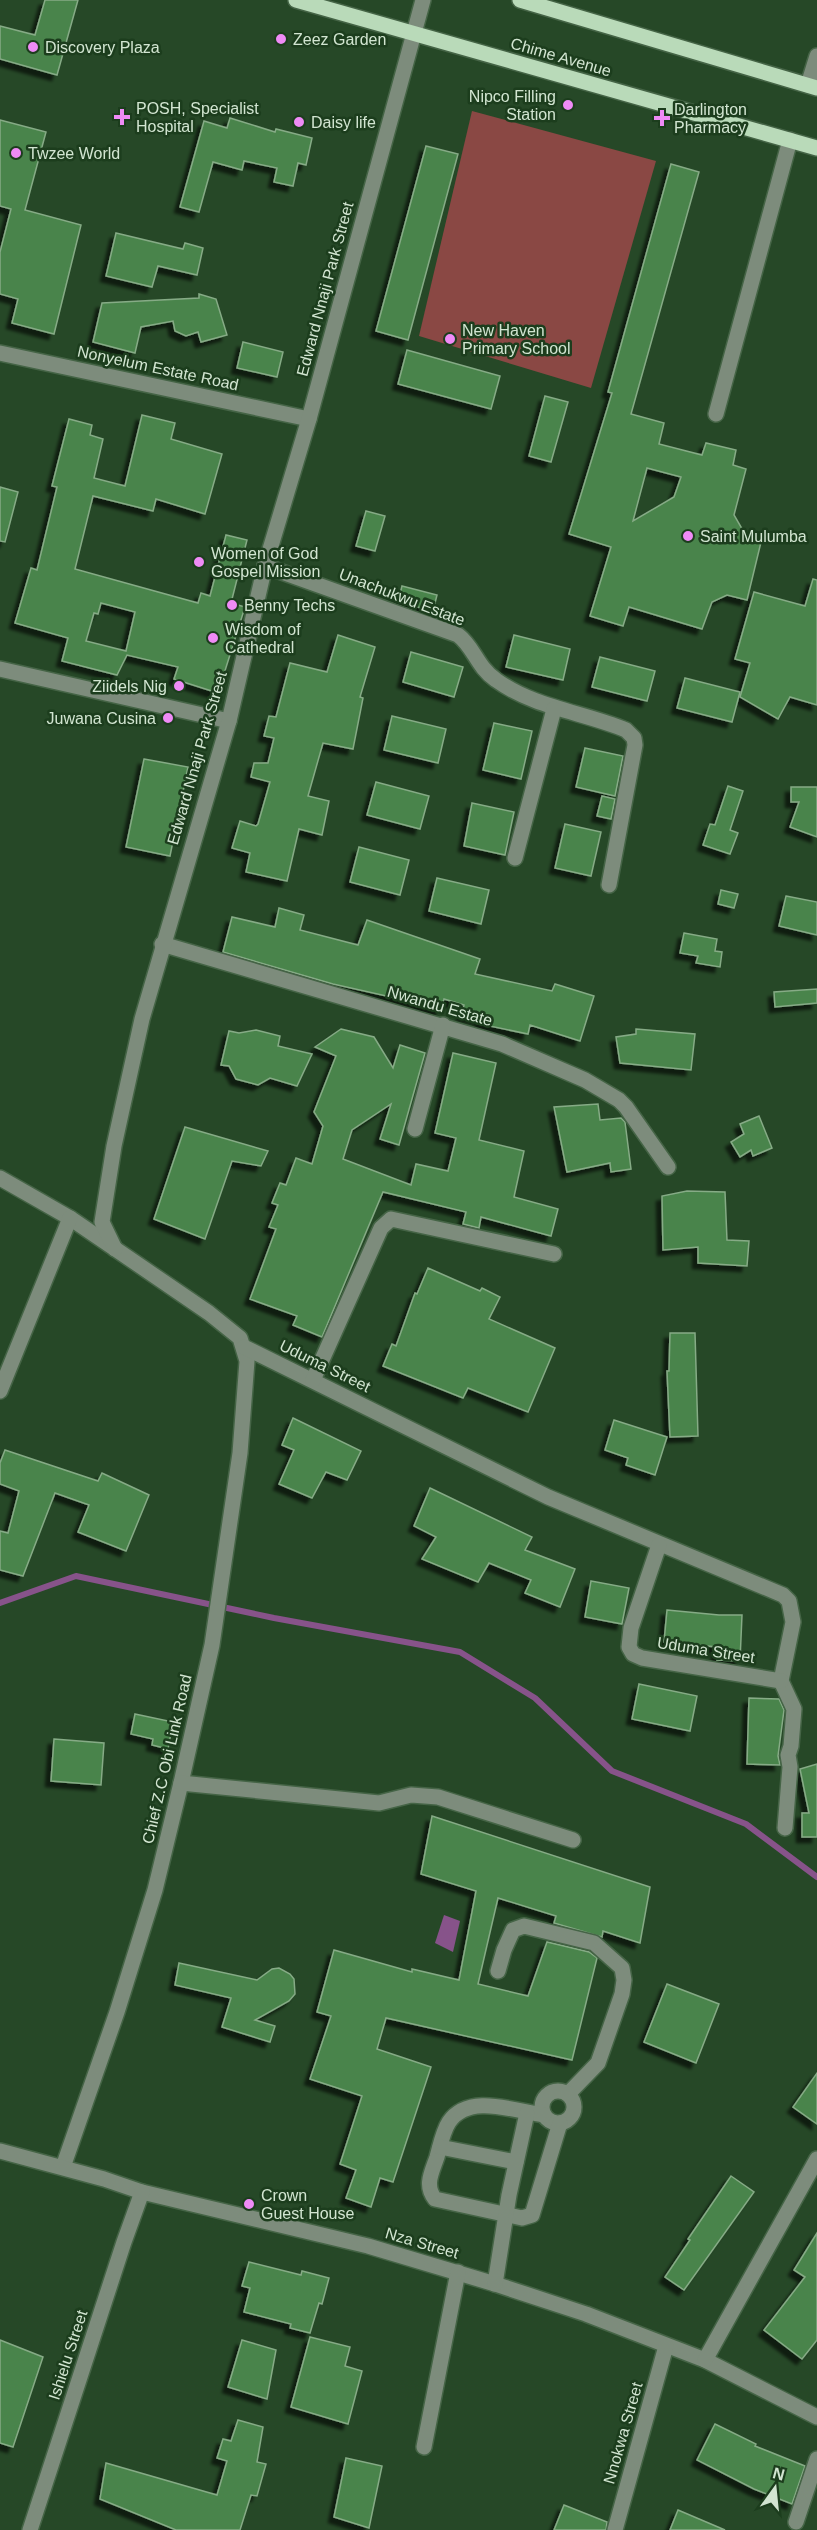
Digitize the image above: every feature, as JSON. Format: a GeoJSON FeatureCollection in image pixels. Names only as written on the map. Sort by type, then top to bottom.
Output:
{"type":"FeatureCollection","features":[{"type":"Feature","properties":{"kind":"main road","name":"Chime Avenue"},"geometry":{"type":"LineString","coordinates":[[296,0],[817,148]]}},
{"type":"Feature","properties":{"kind":"main road"},"geometry":{"type":"LineString","coordinates":[[520,0],[813,87]]}},
{"type":"Feature","properties":{"kind":"street","name":"Edward Nnaji Park Street"},"geometry":{"type":"LineString","coordinates":[[115,1249],[102,1222],[126,1084],[162,944],[229,721],[266,566],[309,419],[423,0]]}},
{"type":"Feature","properties":{"kind":"street"},"geometry":{"type":"LineString","coordinates":[[813,87],[817,56]]}},
{"type":"Feature","properties":{"kind":"street"},"geometry":{"type":"LineString","coordinates":[[716,414],[790,140]]}},
{"type":"Feature","properties":{"kind":"street","name":"Nonyelum Estate Road"},"geometry":{"type":"LineString","coordinates":[[0,353],[309,419]]}},
{"type":"Feature","properties":{"kind":"street","name":"Unachukwu Estate"},"geometry":{"type":"LineString","coordinates":[[266,566],[458,634],[466,641],[482,668],[497,681],[554,709],[626,730],[634,738],[609,885]]}},
{"type":"Feature","properties":{"kind":"street"},"geometry":{"type":"LineString","coordinates":[[1,674],[229,721]]}},
{"type":"Feature","properties":{"kind":"street"},"geometry":{"type":"LineString","coordinates":[[515,858],[554,709]]}},
{"type":"Feature","properties":{"kind":"street","name":"Nwandu Estate"},"geometry":{"type":"LineString","coordinates":[[162,944],[443,1025],[502,1044],[585,1080],[619,1100],[668,1167]]}},
{"type":"Feature","properties":{"kind":"street"},"geometry":{"type":"LineString","coordinates":[[415,1129],[443,1025]]}},
{"type":"Feature","properties":{"kind":"street","name":"Uduma Street"},"geometry":{"type":"LineString","coordinates":[[0,1178],[70,1218],[209,1313],[233,1331],[244,1347],[548,1497],[783,1595],[789,1601],[794,1622],[781,1681],[642,1658],[633,1654],[628,1647],[631,1628],[659,1545]]}},
{"type":"Feature","properties":{"kind":"street"},"geometry":{"type":"LineString","coordinates":[[0,1391],[70,1218]]}},
{"type":"Feature","properties":{"kind":"street"},"geometry":{"type":"LineString","coordinates":[[313,1380],[381,1228],[391,1219],[554,1254]]}},
{"type":"Feature","properties":{"kind":"street","name":"Chief Z.C Obi Link Road"},"geometry":{"type":"LineString","coordinates":[[63,2167],[117,2012],[148,1912],[181,1784],[212,1645],[240,1453],[247,1361],[244,1347]]}},
{"type":"Feature","properties":{"kind":"street"},"geometry":{"type":"LineString","coordinates":[[781,1681],[794,1709],[791,1746],[788,1755],[790,1767],[785,1828]]}},
{"type":"Feature","properties":{"kind":"street"},"geometry":{"type":"LineString","coordinates":[[181,1784],[379,1803],[411,1795],[438,1797],[573,1840]]}},
{"type":"Feature","properties":{"kind":"street"},"geometry":{"type":"LineString","coordinates":[[498,1971],[513,1930],[524,1926],[594,1943],[622,1968],[624,1980],[622,1994],[598,2063],[568,2094]]}},
{"type":"Feature","properties":{"kind":"street"},"geometry":{"type":"LineString","coordinates":[[556,2091],[568,2094],[572,2098],[574,2111],[571,2117],[560,2123],[548,2120],[544,2115],[542,2103],[545,2097],[556,2091]]}},
{"type":"Feature","properties":{"kind":"street"},"geometry":{"type":"LineString","coordinates":[[544,2115],[482,2104],[469,2106],[448,2123],[429,2181],[429,2191],[435,2199],[522,2218],[532,2215],[560,2123]]}},
{"type":"Feature","properties":{"kind":"street"},"geometry":{"type":"LineString","coordinates":[[495,2284],[516,2162],[528,2113]]}},
{"type":"Feature","properties":{"kind":"street"},"geometry":{"type":"LineString","coordinates":[[440,2147],[516,2162]]}},
{"type":"Feature","properties":{"kind":"street","name":"Nza Street"},"geometry":{"type":"LineString","coordinates":[[0,2151],[63,2167],[142,2192],[368,2246],[495,2284],[586,2314],[705,2360],[817,2417]]}},
{"type":"Feature","properties":{"kind":"street"},"geometry":{"type":"LineString","coordinates":[[705,2360],[817,2159]]}},
{"type":"Feature","properties":{"kind":"street","name":"Ishielu Street"},"geometry":{"type":"LineString","coordinates":[[30,2530],[142,2192]]}},
{"type":"Feature","properties":{"kind":"street"},"geometry":{"type":"LineString","coordinates":[[424,2446],[458,2272]]}},
{"type":"Feature","properties":{"kind":"street","name":"Nnokwa Street"},"geometry":{"type":"LineString","coordinates":[[615,2530],[666,2346]]}},
{"type":"Feature","properties":{"kind":"street"},"geometry":{"type":"LineString","coordinates":[[796,2522],[817,2459]]}},
{"type":"Feature","properties":{"kind":"shaded area"},"geometry":{"type":"Polygon","coordinates":[[[472,111],[656,161],[591,388],[419,336],[472,111]]]}},
{"type":"Feature","properties":{"kind":"shaded area"},"geometry":{"type":"Polygon","coordinates":[[[444,1915],[460,1921],[453,1952],[435,1943],[444,1915]]]}},
{"type":"Feature","properties":{"kind":"building","name":"Discovery Plaza"},"geometry":{"type":"Polygon","coordinates":[[[45,0],[78,0],[57,75],[0,59],[0,26],[35,35],[45,0]]]}},
{"type":"Feature","properties":{"kind":"building"},"geometry":{"type":"Polygon","coordinates":[[[230,118],[275,132],[276,129],[312,138],[306,165],[298,163],[293,186],[274,182],[277,168],[244,161],[242,170],[213,162],[199,212],[180,207],[204,121],[227,128],[230,118]]]}},
{"type":"Feature","properties":{"kind":"building"},"geometry":{"type":"Polygon","coordinates":[[[0,120],[46,132],[25,210],[81,225],[54,334],[12,323],[18,299],[0,294],[0,252],[11,209],[0,206],[0,120]]]}},
{"type":"Feature","properties":{"kind":"building"},"geometry":{"type":"Polygon","coordinates":[[[426,146],[458,154],[408,340],[376,331],[426,146]]]}},
{"type":"Feature","properties":{"kind":"building"},"geometry":{"type":"Polygon","coordinates":[[[671,164],[699,172],[631,414],[664,423],[659,444],[702,455],[706,443],[736,450],[733,465],[746,469],[734,515],[745,534],[762,538],[747,600],[727,595],[712,602],[702,629],[629,607],[623,626],[590,616],[611,547],[569,534],[612,393],[608,392],[671,164]],[[647,468],[633,521],[674,497],[681,477],[647,468]]]}},
{"type":"Feature","properties":{"kind":"building"},"geometry":{"type":"Polygon","coordinates":[[[116,233],[183,249],[185,243],[203,248],[197,275],[158,266],[152,287],[106,276],[116,233]]]}},
{"type":"Feature","properties":{"kind":"building"},"geometry":{"type":"Polygon","coordinates":[[[199,294],[216,299],[227,335],[201,342],[198,332],[186,336],[175,331],[173,321],[141,327],[135,353],[93,342],[102,303],[199,298],[199,294]]]}},
{"type":"Feature","properties":{"kind":"building"},"geometry":{"type":"Polygon","coordinates":[[[243,342],[283,352],[277,377],[237,368],[243,342]]]}},
{"type":"Feature","properties":{"kind":"building"},"geometry":{"type":"Polygon","coordinates":[[[407,350],[500,376],[491,409],[398,384],[407,350]]]}},
{"type":"Feature","properties":{"kind":"building"},"geometry":{"type":"Polygon","coordinates":[[[545,396],[568,402],[551,462],[529,456],[545,396]]]}},
{"type":"Feature","properties":{"kind":"building"},"geometry":{"type":"Polygon","coordinates":[[[142,415],[175,423],[171,439],[222,454],[205,514],[156,499],[153,511],[93,496],[75,569],[198,603],[201,593],[210,596],[226,535],[247,540],[231,603],[245,607],[218,693],[174,679],[178,667],[127,655],[117,675],[62,661],[68,638],[15,623],[31,568],[37,570],[57,487],[52,486],[69,419],[92,425],[90,435],[103,439],[94,478],[125,486],[142,415]],[[101,603],[98,614],[94,613],[86,641],[126,651],[135,612],[101,603]]]}},
{"type":"Feature","properties":{"kind":"building"},"geometry":{"type":"Polygon","coordinates":[[[0,487],[18,492],[5,542],[0,541],[0,487]]]}},
{"type":"Feature","properties":{"kind":"building"},"geometry":{"type":"Polygon","coordinates":[[[366,511],[385,516],[375,551],[356,546],[366,511]]]}},
{"type":"Feature","properties":{"kind":"building"},"geometry":{"type":"Polygon","coordinates":[[[813,579],[817,580],[817,705],[790,697],[778,719],[740,697],[750,663],[735,659],[754,592],[805,606],[813,579]]]}},
{"type":"Feature","properties":{"kind":"building"},"geometry":{"type":"Polygon","coordinates":[[[402,586],[437,595],[433,611],[398,602],[402,586]]]}},
{"type":"Feature","properties":{"kind":"building"},"geometry":{"type":"Polygon","coordinates":[[[338,635],[375,647],[360,697],[363,698],[353,749],[323,743],[308,796],[329,801],[322,835],[299,829],[287,881],[246,872],[250,853],[232,848],[240,821],[256,826],[258,824],[270,782],[251,777],[254,763],[268,763],[274,738],[264,736],[269,716],[276,717],[290,663],[327,672],[338,635]]]}},
{"type":"Feature","properties":{"kind":"building"},"geometry":{"type":"Polygon","coordinates":[[[514,635],[570,649],[563,680],[506,667],[514,635]]]}},
{"type":"Feature","properties":{"kind":"building"},"geometry":{"type":"Polygon","coordinates":[[[411,652],[463,667],[454,697],[403,682],[411,652]]]}},
{"type":"Feature","properties":{"kind":"building"},"geometry":{"type":"Polygon","coordinates":[[[600,657],[655,671],[647,701],[592,687],[600,657]]]}},
{"type":"Feature","properties":{"kind":"building"},"geometry":{"type":"Polygon","coordinates":[[[685,678],[740,692],[732,722],[677,708],[685,678]]]}},
{"type":"Feature","properties":{"kind":"building"},"geometry":{"type":"Polygon","coordinates":[[[392,716],[446,729],[438,763],[384,750],[392,716]]]}},
{"type":"Feature","properties":{"kind":"building"},"geometry":{"type":"Polygon","coordinates":[[[494,723],[532,731],[521,779],[483,770],[494,723]]]}},
{"type":"Feature","properties":{"kind":"building"},"geometry":{"type":"Polygon","coordinates":[[[585,748],[623,756],[615,796],[576,787],[585,748]]]}},
{"type":"Feature","properties":{"kind":"building"},"geometry":{"type":"Polygon","coordinates":[[[144,759],[188,767],[170,856],[126,847],[144,759]]]}},
{"type":"Feature","properties":{"kind":"building"},"geometry":{"type":"Polygon","coordinates":[[[376,782],[429,796],[420,829],[367,815],[376,782]]]}},
{"type":"Feature","properties":{"kind":"building"},"geometry":{"type":"Polygon","coordinates":[[[728,786],[743,791],[730,830],[738,833],[730,854],[703,845],[710,824],[715,825],[728,786]]]}},
{"type":"Feature","properties":{"kind":"building"},"geometry":{"type":"Polygon","coordinates":[[[791,787],[817,787],[817,837],[790,827],[799,802],[791,802],[791,787]]]}},
{"type":"Feature","properties":{"kind":"building"},"geometry":{"type":"Polygon","coordinates":[[[602,796],[615,799],[611,819],[597,816],[602,796]]]}},
{"type":"Feature","properties":{"kind":"building"},"geometry":{"type":"Polygon","coordinates":[[[472,803],[514,812],[505,855],[464,846],[472,803]]]}},
{"type":"Feature","properties":{"kind":"building"},"geometry":{"type":"Polygon","coordinates":[[[565,824],[601,832],[591,876],[555,868],[565,824]]]}},
{"type":"Feature","properties":{"kind":"building"},"geometry":{"type":"Polygon","coordinates":[[[359,847],[409,860],[400,895],[350,882],[359,847]]]}},
{"type":"Feature","properties":{"kind":"building"},"geometry":{"type":"Polygon","coordinates":[[[437,878],[489,890],[481,924],[429,911],[437,878]]]}},
{"type":"Feature","properties":{"kind":"building"},"geometry":{"type":"Polygon","coordinates":[[[721,890],[738,894],[734,908],[718,904],[721,890]]]}},
{"type":"Feature","properties":{"kind":"building"},"geometry":{"type":"Polygon","coordinates":[[[786,896],[817,902],[817,935],[779,926],[786,896]]]}},
{"type":"Feature","properties":{"kind":"building"},"geometry":{"type":"Polygon","coordinates":[[[279,908],[304,915],[300,930],[358,945],[367,920],[480,959],[475,974],[552,991],[555,984],[594,996],[580,1041],[530,1025],[528,1034],[480,1024],[481,1019],[462,1015],[464,1005],[444,999],[440,1011],[418,1006],[418,1003],[333,984],[223,952],[232,917],[275,927],[279,908]]]}},
{"type":"Feature","properties":{"kind":"building"},"geometry":{"type":"Polygon","coordinates":[[[684,933],[717,939],[715,951],[722,952],[720,967],[696,963],[698,956],[680,953],[684,933]]]}},
{"type":"Feature","properties":{"kind":"building"},"geometry":{"type":"Polygon","coordinates":[[[817,989],[817,1003],[775,1007],[774,992],[817,989]]]}},
{"type":"Feature","properties":{"kind":"building"},"geometry":{"type":"Polygon","coordinates":[[[341,1029],[374,1037],[393,1068],[400,1045],[425,1053],[399,1145],[380,1139],[391,1104],[352,1130],[343,1159],[411,1185],[416,1164],[448,1171],[456,1138],[435,1133],[453,1053],[496,1063],[479,1140],[524,1151],[514,1197],[558,1209],[551,1236],[481,1217],[479,1228],[463,1224],[466,1212],[383,1192],[322,1337],[293,1325],[297,1316],[250,1299],[276,1229],[269,1227],[278,1205],[272,1203],[280,1183],[286,1185],[296,1158],[312,1164],[323,1126],[314,1112],[336,1056],[315,1047],[341,1029]]]}},
{"type":"Feature","properties":{"kind":"building"},"geometry":{"type":"Polygon","coordinates":[[[636,1029],[695,1034],[691,1070],[620,1063],[616,1037],[636,1034],[636,1029]]]}},
{"type":"Feature","properties":{"kind":"building"},"geometry":{"type":"Polygon","coordinates":[[[256,1030],[280,1036],[278,1046],[312,1054],[297,1086],[270,1078],[258,1085],[236,1079],[229,1066],[221,1065],[229,1031],[239,1033],[256,1030]]]}},
{"type":"Feature","properties":{"kind":"building"},"geometry":{"type":"Polygon","coordinates":[[[598,1104],[600,1120],[621,1118],[625,1122],[631,1169],[611,1172],[610,1163],[567,1172],[554,1107],[598,1104]]]}},
{"type":"Feature","properties":{"kind":"building"},"geometry":{"type":"Polygon","coordinates":[[[759,1116],[772,1148],[753,1156],[751,1150],[740,1157],[731,1142],[744,1134],[740,1124],[759,1116]]]}},
{"type":"Feature","properties":{"kind":"building"},"geometry":{"type":"Polygon","coordinates":[[[185,1127],[268,1151],[261,1166],[232,1161],[205,1239],[154,1219],[185,1127]]]}},
{"type":"Feature","properties":{"kind":"building"},"geometry":{"type":"Polygon","coordinates":[[[687,1191],[725,1192],[727,1240],[749,1241],[747,1266],[698,1263],[698,1247],[663,1250],[662,1196],[687,1191]]]}},
{"type":"Feature","properties":{"kind":"building"},"geometry":{"type":"Polygon","coordinates":[[[428,1268],[480,1291],[482,1288],[500,1297],[489,1319],[555,1348],[528,1412],[468,1388],[463,1398],[383,1366],[392,1344],[396,1346],[415,1293],[417,1294],[428,1268]]]}},
{"type":"Feature","properties":{"kind":"building"},"geometry":{"type":"Polygon","coordinates":[[[670,1333],[695,1333],[698,1436],[670,1437],[667,1371],[669,1371],[670,1333]]]}},
{"type":"Feature","properties":{"kind":"building"},"geometry":{"type":"Polygon","coordinates":[[[293,1418],[361,1451],[347,1480],[326,1472],[312,1498],[279,1484],[294,1450],[282,1445],[293,1418]]]}},
{"type":"Feature","properties":{"kind":"building"},"geometry":{"type":"Polygon","coordinates":[[[614,1420],[667,1437],[655,1475],[626,1465],[628,1458],[605,1450],[614,1420]]]}},
{"type":"Feature","properties":{"kind":"building"},"geometry":{"type":"Polygon","coordinates":[[[5,1450],[98,1481],[102,1473],[149,1495],[126,1551],[78,1532],[89,1505],[55,1493],[23,1576],[0,1570],[0,1531],[8,1533],[19,1491],[0,1484],[0,1463],[5,1450]]]}},
{"type":"Feature","properties":{"kind":"building"},"geometry":{"type":"Polygon","coordinates":[[[430,1488],[532,1537],[525,1550],[575,1569],[560,1607],[525,1593],[531,1580],[489,1563],[478,1582],[422,1559],[436,1537],[414,1526],[430,1488]]]}},
{"type":"Feature","properties":{"kind":"building"},"geometry":{"type":"Polygon","coordinates":[[[591,1581],[629,1588],[622,1624],[585,1617],[591,1581]]]}},
{"type":"Feature","properties":{"kind":"building"},"geometry":{"type":"Polygon","coordinates":[[[667,1610],[742,1615],[740,1661],[717,1660],[717,1647],[664,1642],[667,1610]]]}},
{"type":"Feature","properties":{"kind":"building"},"geometry":{"type":"Polygon","coordinates":[[[639,1684],[697,1696],[690,1731],[632,1719],[639,1684]]]}},
{"type":"Feature","properties":{"kind":"building"},"geometry":{"type":"Polygon","coordinates":[[[749,1698],[779,1699],[784,1710],[778,1756],[780,1765],[747,1764],[749,1698]]]}},
{"type":"Feature","properties":{"kind":"building"},"geometry":{"type":"Polygon","coordinates":[[[135,1714],[173,1722],[168,1749],[152,1745],[153,1739],[131,1734],[135,1714]]]}},
{"type":"Feature","properties":{"kind":"building"},"geometry":{"type":"Polygon","coordinates":[[[54,1739],[104,1743],[101,1785],[51,1781],[54,1739]]]}},
{"type":"Feature","properties":{"kind":"building"},"geometry":{"type":"Polygon","coordinates":[[[817,1764],[817,1837],[802,1837],[802,1813],[809,1813],[800,1769],[817,1764]]]}},
{"type":"Feature","properties":{"kind":"building"},"geometry":{"type":"Polygon","coordinates":[[[432,1816],[650,1887],[640,1943],[603,1931],[602,1937],[554,1923],[556,1916],[498,1898],[478,1984],[528,1996],[547,1942],[589,1952],[597,1958],[572,2060],[386,2018],[377,2049],[431,2067],[393,2182],[380,2178],[371,2207],[346,2198],[356,2170],[340,2164],[362,2096],[310,2079],[331,2016],[317,2012],[334,1950],[412,1972],[412,1969],[459,1980],[476,1891],[421,1874],[432,1816]]]}},
{"type":"Feature","properties":{"kind":"building"},"geometry":{"type":"Polygon","coordinates":[[[179,1963],[257,1980],[272,1969],[279,1968],[290,1974],[294,1979],[295,1994],[289,2001],[255,2020],[275,2026],[270,2042],[222,2027],[231,1998],[175,1985],[179,1963]]]}},
{"type":"Feature","properties":{"kind":"building"},"geometry":{"type":"Polygon","coordinates":[[[667,1984],[719,2004],[696,2063],[644,2042],[667,1984]]]}},
{"type":"Feature","properties":{"kind":"building"},"geometry":{"type":"Polygon","coordinates":[[[817,2073],[817,2124],[793,2107],[817,2073]]]}},
{"type":"Feature","properties":{"kind":"building"},"geometry":{"type":"Polygon","coordinates":[[[731,2176],[754,2192],[684,2290],[665,2277],[731,2176]]]}},
{"type":"Feature","properties":{"kind":"building"},"geometry":{"type":"Polygon","coordinates":[[[817,2233],[817,2340],[802,2359],[764,2330],[805,2277],[794,2270],[817,2233]]]}},
{"type":"Feature","properties":{"kind":"building"},"geometry":{"type":"Polygon","coordinates":[[[249,2262],[301,2275],[302,2271],[329,2278],[322,2304],[319,2303],[310,2333],[290,2328],[291,2324],[244,2312],[250,2288],[242,2286],[249,2262]]]}},
{"type":"Feature","properties":{"kind":"building"},"geometry":{"type":"Polygon","coordinates":[[[310,2337],[350,2347],[345,2366],[362,2371],[348,2424],[291,2407],[310,2337]]]}},
{"type":"Feature","properties":{"kind":"building"},"geometry":{"type":"Polygon","coordinates":[[[0,2340],[43,2357],[13,2447],[0,2443],[0,2340]]]}},
{"type":"Feature","properties":{"kind":"building"},"geometry":{"type":"Polygon","coordinates":[[[242,2340],[276,2350],[267,2399],[228,2387],[242,2340]]]}},
{"type":"Feature","properties":{"kind":"building"},"geometry":{"type":"Polygon","coordinates":[[[238,2420],[263,2427],[257,2462],[266,2464],[257,2496],[251,2495],[240,2530],[176,2530],[100,2499],[106,2463],[217,2495],[227,2461],[217,2458],[223,2439],[231,2441],[238,2420]]]}},
{"type":"Feature","properties":{"kind":"building"},"geometry":{"type":"Polygon","coordinates":[[[715,2424],[756,2444],[755,2446],[805,2466],[792,2504],[754,2489],[697,2460],[715,2424]]]}},
{"type":"Feature","properties":{"kind":"building"},"geometry":{"type":"Polygon","coordinates":[[[346,2458],[382,2466],[369,2528],[334,2517],[346,2458]]]}},
{"type":"Feature","properties":{"kind":"building"},"geometry":{"type":"Polygon","coordinates":[[[564,2505],[607,2522],[606,2530],[554,2530],[564,2505]]]}},
{"type":"Feature","properties":{"kind":"building"},"geometry":{"type":"Polygon","coordinates":[[[678,2510],[725,2530],[670,2530],[678,2510]]]}},
{"type":"Feature","properties":{"kind":"waterway"},"geometry":{"type":"LineString","coordinates":[[0,1603],[76,1576],[274,1618],[460,1652],[535,1698],[612,1771],[746,1824],[817,1877]]}},
{"type":"Feature","properties":{"kind":"place","name":"Zeez Garden"},"geometry":{"type":"Point","coordinates":[281,39]}},
{"type":"Feature","properties":{"kind":"place","name":"Discovery Plaza"},"geometry":{"type":"Point","coordinates":[33,47]}},
{"type":"Feature","properties":{"kind":"place","name":"Nipco Filling Station"},"geometry":{"type":"Point","coordinates":[568,105]}},
{"type":"Feature","properties":{"kind":"place","name":"POSH, Specialist Hospital"},"geometry":{"type":"Point","coordinates":[122,117]}},
{"type":"Feature","properties":{"kind":"place","name":"Darlington Pharmacy"},"geometry":{"type":"Point","coordinates":[662,118]}},
{"type":"Feature","properties":{"kind":"place","name":"Daisy life"},"geometry":{"type":"Point","coordinates":[299,122]}},
{"type":"Feature","properties":{"kind":"place","name":"Twzee World"},"geometry":{"type":"Point","coordinates":[16,153]}},
{"type":"Feature","properties":{"kind":"place","name":"New Haven Primary School"},"geometry":{"type":"Point","coordinates":[450,339]}},
{"type":"Feature","properties":{"kind":"place","name":"Saint Mulumba"},"geometry":{"type":"Point","coordinates":[688,536]}},
{"type":"Feature","properties":{"kind":"place","name":"Women of God Gospel Mission"},"geometry":{"type":"Point","coordinates":[199,562]}},
{"type":"Feature","properties":{"kind":"place","name":"Benny Techs"},"geometry":{"type":"Point","coordinates":[232,605]}},
{"type":"Feature","properties":{"kind":"place","name":"Wisdom of Cathedral"},"geometry":{"type":"Point","coordinates":[213,638]}},
{"type":"Feature","properties":{"kind":"place","name":"Ziidels Nig"},"geometry":{"type":"Point","coordinates":[179,686]}},
{"type":"Feature","properties":{"kind":"place","name":"Juwana Cusina"},"geometry":{"type":"Point","coordinates":[168,718]}},
{"type":"Feature","properties":{"kind":"place","name":"Crown Guest House"},"geometry":{"type":"Point","coordinates":[249,2204]}}]}
